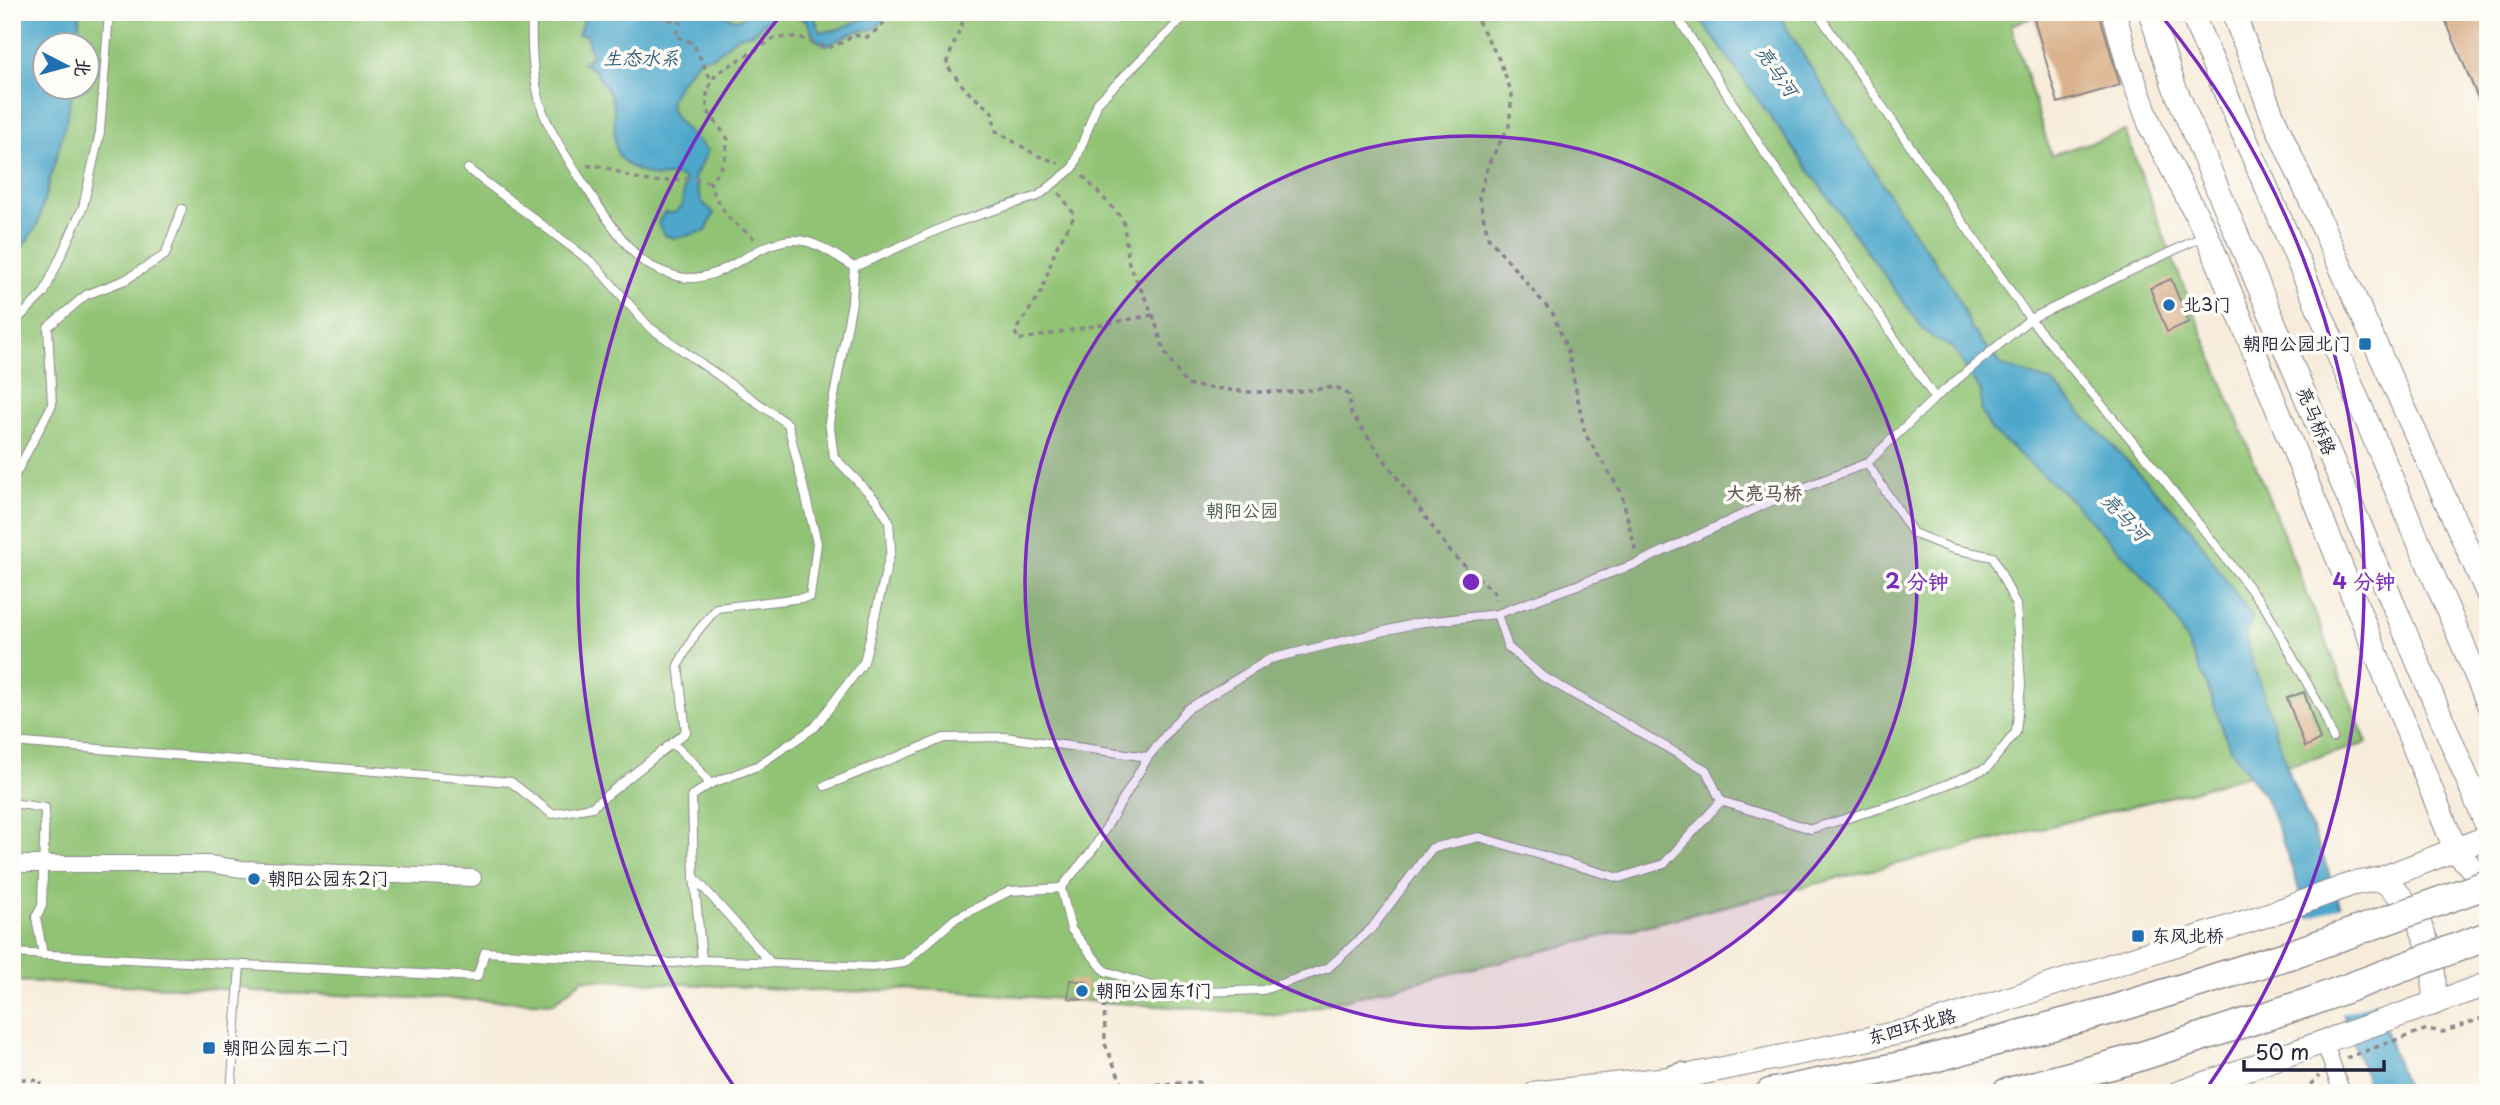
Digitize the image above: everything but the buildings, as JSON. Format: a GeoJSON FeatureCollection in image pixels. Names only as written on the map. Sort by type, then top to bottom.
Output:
{"type":"FeatureCollection","features":[{"type":"Feature","properties":{"kind":"highway","name":"东四环北路"},"geometry":{"type":"LineString","coordinates":[[1770,1093],[1911,1064],[2111,1010],[2292,954],[2488,885]]}},
{"type":"Feature","properties":{"kind":"highway"},"geometry":{"type":"LineString","coordinates":[[2006,1093],[2126,1061],[2310,1002],[2488,936]]}},
{"type":"Feature","properties":{"kind":"highway"},"geometry":{"type":"LineString","coordinates":[[1633,1093],[1682,1077]]}},
{"type":"Feature","properties":{"kind":"street"},"geometry":{"type":"LineString","coordinates":[[2114,12],[2128,64],[2152,130],[2207,235],[2456,851],[2488,885]]}},
{"type":"Feature","properties":{"kind":"street","name":"亮马桥路"},"geometry":{"type":"LineString","coordinates":[[2150,12],[2174,86],[2488,828]]}},
{"type":"Feature","properties":{"kind":"street"},"geometry":{"type":"LineString","coordinates":[[2191,12],[2488,703]]}},
{"type":"Feature","properties":{"kind":"street"},"geometry":{"type":"LineString","coordinates":[[2233,12],[2273,117],[2488,594]]}},
{"type":"Feature","properties":{"kind":"street"},"geometry":{"type":"LineString","coordinates":[[2250,343],[2319,428]]}},
{"type":"Feature","properties":{"kind":"street"},"geometry":{"type":"LineString","coordinates":[[2433,1004],[2435,987],[2431,953],[2410,907],[2380,879],[2488,837]]}},
{"type":"Feature","properties":{"kind":"street"},"geometry":{"type":"LineString","coordinates":[[12,863],[42,861],[209,864],[242,869],[473,878]]}},
{"type":"Feature","properties":{"kind":"street","name":"东四环北路"},"geometry":{"type":"LineString","coordinates":[[1536,1093],[1682,1077],[1912,1030],[2276,912],[2352,884],[2380,879]]}},
{"type":"Feature","properties":{"kind":"street"},"geometry":{"type":"LineString","coordinates":[[2178,1093],[2407,1025],[2433,1004],[2488,984]]}},
{"type":"Feature","properties":{"kind":"street"},"geometry":{"type":"LineString","coordinates":[[2333,1048],[2342,1093]]}},
{"type":"Feature","properties":{"kind":"lane"},"geometry":{"type":"LineString","coordinates":[[12,326],[44,293],[83,207],[100,132],[109,12]]}},
{"type":"Feature","properties":{"kind":"lane"},"geometry":{"type":"LineString","coordinates":[[532,12],[531,57],[544,113],[574,167],[644,262],[687,278],[726,271],[762,249],[797,240],[830,252],[854,267]]}},
{"type":"Feature","properties":{"kind":"lane"},"geometry":{"type":"LineString","coordinates":[[854,267],[951,224],[1038,196],[1073,168],[1098,102],[1189,12]]}},
{"type":"Feature","properties":{"kind":"lane"},"geometry":{"type":"LineString","coordinates":[[1674,12],[1768,158],[1842,260],[1935,398]]}},
{"type":"Feature","properties":{"kind":"lane"},"geometry":{"type":"LineString","coordinates":[[1817,12],[2030,319],[2153,466],[2266,609],[2323,712],[2333,738]]}},
{"type":"Feature","properties":{"kind":"lane"},"geometry":{"type":"LineString","coordinates":[[12,742],[511,782],[552,814],[592,807],[686,732],[678,665],[696,633],[718,608],[810,597],[817,543],[788,424],[649,327],[594,264],[468,169]]}},
{"type":"Feature","properties":{"kind":"lane"},"geometry":{"type":"LineString","coordinates":[[12,481],[52,405],[48,327],[86,295],[125,280],[165,255],[182,209]]}},
{"type":"Feature","properties":{"kind":"lane"},"geometry":{"type":"LineString","coordinates":[[12,953],[477,977],[485,952],[673,963],[702,960],[873,967],[904,964],[956,918],[1010,891],[1061,888],[1094,848],[1148,757],[1186,710],[1270,659],[1417,623],[1497,614],[1638,563],[1783,496],[1867,463],[1935,398],[2030,319],[2207,235]]}},
{"type":"Feature","properties":{"kind":"lane"},"geometry":{"type":"LineString","coordinates":[[702,960],[694,877],[692,796],[710,785],[757,766],[815,727],[864,662],[891,550],[889,520],[876,500],[834,457],[829,422],[852,302],[854,267]]}},
{"type":"Feature","properties":{"kind":"lane"},"geometry":{"type":"LineString","coordinates":[[1497,614],[1508,647],[1542,676],[1706,770],[1721,801],[1811,829],[1911,799],[1987,768],[2016,732],[2021,685],[2016,605],[1993,558],[1950,548],[1913,533],[1867,463]]}},
{"type":"Feature","properties":{"kind":"lane"},"geometry":{"type":"LineString","coordinates":[[825,786],[944,738],[1005,737],[1148,757]]}},
{"type":"Feature","properties":{"kind":"lane"},"geometry":{"type":"LineString","coordinates":[[672,743],[694,763],[710,785]]}},
{"type":"Feature","properties":{"kind":"lane"},"geometry":{"type":"LineString","coordinates":[[1061,888],[1071,929],[1105,971],[1173,993],[1263,990],[1328,968],[1372,928],[1432,848],[1479,837],[1619,878],[1664,864],[1721,801]]}},
{"type":"Feature","properties":{"kind":"lane"},"geometry":{"type":"LineString","coordinates":[[12,803],[45,808],[42,906],[36,917],[43,955]]}},
{"type":"Feature","properties":{"kind":"lane"},"geometry":{"type":"LineString","coordinates":[[694,877],[771,962]]}},
{"type":"Feature","properties":{"kind":"lane"},"geometry":{"type":"LineString","coordinates":[[231,1093],[240,965]]}},
{"type":"Feature","properties":{"kind":"path"},"geometry":{"type":"LineString","coordinates":[[652,12],[652,15],[681,23],[674,36],[693,43],[712,82]]}},
{"type":"Feature","properties":{"kind":"path"},"geometry":{"type":"LineString","coordinates":[[762,249],[750,233],[729,218],[726,208],[714,197],[710,183],[724,162],[727,139],[707,110],[707,91],[716,74],[775,38],[799,37],[828,48],[846,41],[852,35],[867,37],[881,27],[892,12]]}},
{"type":"Feature","properties":{"kind":"path"},"geometry":{"type":"LineString","coordinates":[[1473,12],[1500,61],[1512,94],[1509,126],[1489,163],[1479,197],[1488,237],[1553,314],[1568,351],[1585,434],[1622,492],[1638,563]]}},
{"type":"Feature","properties":{"kind":"path"},"geometry":{"type":"LineString","coordinates":[[574,167],[600,164],[629,178],[652,182],[701,179],[710,183]]}},
{"type":"Feature","properties":{"kind":"path"},"geometry":{"type":"LineString","coordinates":[[1053,184],[1075,215],[1056,248],[1041,293],[1015,331],[1018,340],[1153,315]]}},
{"type":"Feature","properties":{"kind":"path"},"geometry":{"type":"LineString","coordinates":[[1186,385],[1248,392],[1292,392],[1336,387],[1349,395],[1351,413],[1452,554],[1494,592],[1497,614]]}},
{"type":"Feature","properties":{"kind":"path"},"geometry":{"type":"LineString","coordinates":[[1105,971],[1102,1001],[1105,1044],[1123,1086],[1123,1093]]}},
{"type":"Feature","properties":{"kind":"path"},"geometry":{"type":"LineString","coordinates":[[2333,1048],[2407,1025],[2443,1032],[2488,1016]]}},
{"type":"Feature","properties":{"kind":"path"},"geometry":{"type":"LineString","coordinates":[[12,1078],[41,1081],[39,1093]]}},
{"type":"Feature","properties":{"kind":"path"},"geometry":{"type":"LineString","coordinates":[[1123,1086],[1202,1082],[1202,1093]]}},
{"type":"Feature","properties":{"kind":"green space","name":"朝阳公园"},"geometry":{"type":"Polygon","coordinates":[[[12,12],[2049,12],[2011,25],[2051,155],[2125,131],[2170,252],[2367,743],[2197,790],[1283,1015],[922,989],[842,992],[583,979],[554,1003],[255,992],[240,986],[227,989],[12,981],[12,12]]]}},
{"type":"Feature","properties":{"kind":"water"},"geometry":{"type":"Polygon","coordinates":[[[12,12],[80,12],[78,32],[32,32],[32,102],[70,102],[37,226],[12,262],[12,12]]]}},
{"type":"Feature","properties":{"kind":"water","name":"生态水系"},"geometry":{"type":"Polygon","coordinates":[[[587,12],[712,12],[738,20],[750,12],[776,12],[753,33],[738,36],[714,56],[700,58],[671,98],[674,116],[708,151],[694,178],[702,202],[714,213],[706,231],[671,237],[661,231],[658,223],[664,213],[674,213],[682,206],[685,179],[675,175],[649,175],[624,162],[619,155],[612,98],[595,70],[582,63],[592,56],[586,34],[578,35],[587,12]]]}},
{"type":"Feature","properties":{"kind":"water"},"geometry":{"type":"Polygon","coordinates":[[[787,12],[812,12],[820,31],[828,31],[889,12],[875,28],[852,33],[826,45],[815,39],[807,21],[787,12]]]}},
{"type":"Feature","properties":{"kind":"water","name":"亮马河"},"geometry":{"type":"Polygon","coordinates":[[[1695,12],[1777,12],[1898,209],[1954,289],[1972,330],[2002,366],[2052,382],[2189,526],[2252,618],[2245,636],[2251,657],[2293,784],[2319,846],[2408,1093],[2371,1093],[2275,820],[2265,797],[2229,746],[2205,680],[2178,623],[2163,600],[2067,496],[1990,429],[1981,410],[1981,392],[1953,348],[1933,338],[1923,329],[1695,12]]]}},
{"type":"Feature","properties":{"kind":"pier"},"geometry":{"type":"Polygon","coordinates":[[[2344,905],[2378,1001],[2340,1015],[2306,920],[2344,905]]]}},
{"type":"Feature","properties":{"kind":"place","name":"北3门"},"geometry":{"type":"Point","coordinates":[2169,305]}},
{"type":"Feature","properties":{"kind":"place","name":"朝阳公园北门"},"geometry":{"type":"Point","coordinates":[2365,344]}},
{"type":"Feature","properties":{"kind":"place","name":"朝阳公园东2门"},"geometry":{"type":"Point","coordinates":[254,879]}},
{"type":"Feature","properties":{"kind":"place","name":"东风北桥"},"geometry":{"type":"Point","coordinates":[2138,936]}},
{"type":"Feature","properties":{"kind":"place","name":"朝阳公园东1门"},"geometry":{"type":"Point","coordinates":[1082,991]}},
{"type":"Feature","properties":{"kind":"place","name":"朝阳公园东二门"},"geometry":{"type":"Point","coordinates":[209,1048]}},
{"type":"Feature","properties":{"kind":"district","name":"大亮马桥"},"geometry":{"type":"Point","coordinates":[1764,493]}}]}
